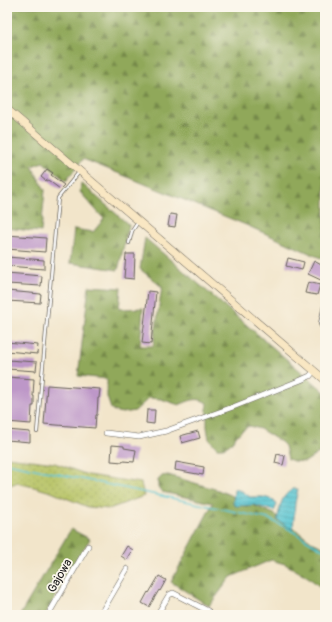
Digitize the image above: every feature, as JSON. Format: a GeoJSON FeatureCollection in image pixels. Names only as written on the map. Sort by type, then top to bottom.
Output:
{"type":"FeatureCollection","features":[{"type":"Feature","properties":{"kind":"street"},"geometry":{"type":"LineString","coordinates":[[7,109],[324,379]]}},
{"type":"Feature","properties":{"kind":"street"},"geometry":{"type":"LineString","coordinates":[[106,434],[139,437],[166,431],[233,407],[301,380],[310,376],[314,371]]}},
{"type":"Feature","properties":{"kind":"street","name":"Gajowa"},"geometry":{"type":"LineString","coordinates":[[48,615],[88,546]]}},
{"type":"Feature","properties":{"kind":"street"},"geometry":{"type":"LineString","coordinates":[[100,615],[127,569]]}},
{"type":"Feature","properties":{"kind":"street"},"geometry":{"type":"LineString","coordinates":[[157,615],[169,595],[173,593],[208,611]]}},
{"type":"Feature","properties":{"kind":"lane"},"geometry":{"type":"LineString","coordinates":[[36,432],[58,198],[80,172]]}},
{"type":"Feature","properties":{"kind":"lane"},"geometry":{"type":"LineString","coordinates":[[129,243],[132,231],[138,222]]}},
{"type":"Feature","properties":{"kind":"lane"},"geometry":{"type":"LineString","coordinates":[[325,301],[320,324],[325,333]]}},
{"type":"Feature","properties":{"kind":"green space"},"geometry":{"type":"Polygon","coordinates":[[[7,7],[325,7],[325,260],[246,225],[83,159],[66,181],[43,162],[32,166],[45,190],[41,232],[7,228],[7,7]]]}},
{"type":"Feature","properties":{"kind":"green space"},"geometry":{"type":"Polygon","coordinates":[[[81,183],[129,225],[118,270],[70,263],[74,229],[93,232],[104,219],[80,192],[81,183]]]}},
{"type":"Feature","properties":{"kind":"green space"},"geometry":{"type":"Polygon","coordinates":[[[145,238],[325,392],[325,449],[305,462],[293,461],[288,459],[285,446],[281,442],[260,429],[249,426],[241,431],[229,445],[223,448],[217,448],[209,439],[207,427],[207,403],[200,400],[193,400],[179,405],[161,399],[149,398],[135,411],[123,413],[116,412],[111,409],[107,397],[107,379],[78,376],[89,286],[121,288],[119,309],[143,308],[140,346],[153,346],[162,287],[140,269],[145,238]]]}},
{"type":"Feature","properties":{"kind":"green space"},"geometry":{"type":"Polygon","coordinates":[[[7,457],[55,463],[88,475],[141,483],[144,496],[109,509],[88,507],[51,492],[34,487],[16,483],[7,486],[7,457]]]}},
{"type":"Feature","properties":{"kind":"green space"},"geometry":{"type":"Polygon","coordinates":[[[168,475],[218,490],[274,514],[314,543],[325,548],[325,591],[308,577],[285,564],[271,560],[231,577],[209,606],[171,582],[213,503],[162,492],[158,487],[158,480],[162,476],[168,475]]]}},
{"type":"Feature","properties":{"kind":"green space"},"geometry":{"type":"Polygon","coordinates":[[[71,529],[90,539],[45,615],[20,615],[71,529]]]}},
{"type":"Feature","properties":{"kind":"water"},"geometry":{"type":"Polygon","coordinates":[[[234,489],[242,491],[250,497],[263,497],[274,500],[277,505],[274,511],[255,505],[236,506],[233,504],[234,489]]]}},
{"type":"Feature","properties":{"kind":"water"},"geometry":{"type":"Polygon","coordinates":[[[293,489],[298,489],[295,503],[293,530],[277,520],[283,498],[293,489]]]}},
{"type":"Feature","properties":{"kind":"building"},"geometry":{"type":"Polygon","coordinates":[[[47,169],[53,173],[51,175],[64,185],[60,189],[48,180],[46,181],[41,177],[47,169]]]}},
{"type":"Feature","properties":{"kind":"building"},"geometry":{"type":"Polygon","coordinates":[[[170,214],[177,215],[175,227],[168,226],[170,214]]]}},
{"type":"Feature","properties":{"kind":"building"},"geometry":{"type":"Polygon","coordinates":[[[7,235],[46,238],[45,252],[7,249],[7,235]]]}},
{"type":"Feature","properties":{"kind":"building"},"geometry":{"type":"Polygon","coordinates":[[[126,254],[135,254],[134,279],[124,278],[126,254]]]}},
{"type":"Feature","properties":{"kind":"building"},"geometry":{"type":"Polygon","coordinates":[[[7,257],[44,260],[44,269],[7,266],[7,257]]]}},
{"type":"Feature","properties":{"kind":"building"},"geometry":{"type":"Polygon","coordinates":[[[288,258],[304,262],[302,270],[286,266],[288,258]]]}},
{"type":"Feature","properties":{"kind":"building"},"geometry":{"type":"Polygon","coordinates":[[[314,261],[325,267],[325,282],[308,274],[314,261]]]}},
{"type":"Feature","properties":{"kind":"building"},"geometry":{"type":"Polygon","coordinates":[[[7,273],[42,276],[41,286],[7,284],[7,273]]]}},
{"type":"Feature","properties":{"kind":"building"},"geometry":{"type":"Polygon","coordinates":[[[308,282],[320,285],[317,295],[305,293],[308,282]]]}},
{"type":"Feature","properties":{"kind":"building"},"geometry":{"type":"Polygon","coordinates":[[[7,291],[41,294],[40,303],[7,301],[7,291]]]}},
{"type":"Feature","properties":{"kind":"building"},"geometry":{"type":"Polygon","coordinates":[[[148,291],[156,292],[151,344],[142,343],[148,291]]]}},
{"type":"Feature","properties":{"kind":"building"},"geometry":{"type":"Polygon","coordinates":[[[7,342],[38,345],[37,354],[7,351],[7,342]]]}},
{"type":"Feature","properties":{"kind":"building"},"geometry":{"type":"Polygon","coordinates":[[[7,360],[37,362],[36,371],[7,369],[7,360]]]}},
{"type":"Feature","properties":{"kind":"building"},"geometry":{"type":"Polygon","coordinates":[[[7,377],[34,379],[34,406],[32,406],[31,424],[7,422],[7,377]]]}},
{"type":"Feature","properties":{"kind":"building"},"geometry":{"type":"Polygon","coordinates":[[[47,385],[100,389],[95,428],[44,424],[47,385]]]}},
{"type":"Feature","properties":{"kind":"building"},"geometry":{"type":"Polygon","coordinates":[[[147,410],[155,410],[154,424],[146,423],[147,410]]]}},
{"type":"Feature","properties":{"kind":"building"},"geometry":{"type":"Polygon","coordinates":[[[7,430],[30,432],[30,442],[7,440],[7,430]]]}},
{"type":"Feature","properties":{"kind":"building"},"geometry":{"type":"Polygon","coordinates":[[[198,431],[200,438],[182,443],[180,436],[198,431]]]}},
{"type":"Feature","properties":{"kind":"building"},"geometry":{"type":"Polygon","coordinates":[[[112,445],[124,446],[124,448],[136,450],[134,462],[111,461],[112,445]]]}},
{"type":"Feature","properties":{"kind":"building"},"geometry":{"type":"Polygon","coordinates":[[[277,454],[285,456],[283,465],[275,463],[277,454]]]}},
{"type":"Feature","properties":{"kind":"building"},"geometry":{"type":"Polygon","coordinates":[[[176,462],[204,467],[203,475],[175,470],[176,462]]]}},
{"type":"Feature","properties":{"kind":"building"},"geometry":{"type":"Polygon","coordinates":[[[127,546],[133,550],[127,560],[121,556],[127,546]]]}},
{"type":"Feature","properties":{"kind":"building"},"geometry":{"type":"Polygon","coordinates":[[[159,576],[166,580],[149,607],[142,603],[159,576]]]}},
{"type":"Feature","properties":{"kind":"waterway"},"geometry":{"type":"LineString","coordinates":[[7,463],[269,519],[325,551]]}}]}
